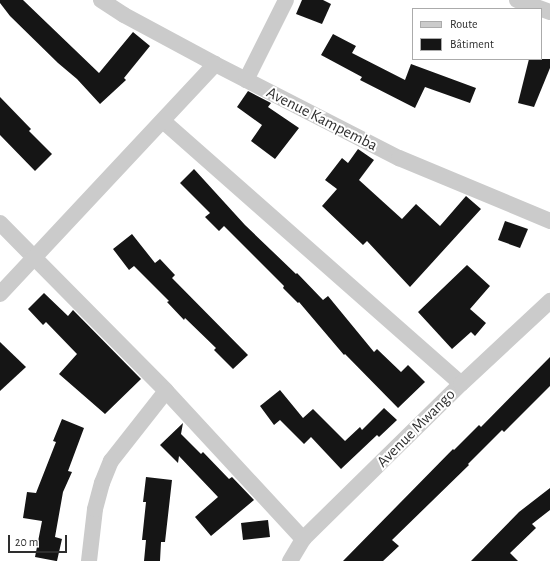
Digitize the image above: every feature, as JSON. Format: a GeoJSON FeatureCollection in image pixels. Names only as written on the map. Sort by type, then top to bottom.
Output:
{"type":"FeatureCollection","features":[{"type":"Feature","properties":{"kind":"street","name":"Avenue Kampemba"},"geometry":{"type":"LineString","coordinates":[[101,0],[124,15],[215,64],[399,158],[550,221]]}},
{"type":"Feature","properties":{"kind":"street"},"geometry":{"type":"LineString","coordinates":[[246,80],[286,0]]}},
{"type":"Feature","properties":{"kind":"street"},"geometry":{"type":"LineString","coordinates":[[517,0],[539,8]]}},
{"type":"Feature","properties":{"kind":"street"},"geometry":{"type":"LineString","coordinates":[[0,294],[33,256],[215,64]]}},
{"type":"Feature","properties":{"kind":"street"},"geometry":{"type":"LineString","coordinates":[[162,121],[461,384]]}},
{"type":"Feature","properties":{"kind":"street"},"geometry":{"type":"LineString","coordinates":[[0,223],[166,391],[303,539]]}},
{"type":"Feature","properties":{"kind":"street","name":"Avenue Mwango"},"geometry":{"type":"LineString","coordinates":[[290,561],[303,539],[461,384],[550,301]]}},
{"type":"Feature","properties":{"kind":"street"},"geometry":{"type":"LineString","coordinates":[[88,561],[95,509],[102,483],[111,460],[166,391]]}},
{"type":"Feature","properties":{"kind":"building"},"geometry":{"type":"Polygon","coordinates":[[[0,0],[23,0],[99,73],[133,32],[150,46],[124,78],[126,80],[100,104],[77,79],[58,63],[10,16],[0,3],[0,0]]]}},
{"type":"Feature","properties":{"kind":"building"},"geometry":{"type":"Polygon","coordinates":[[[302,0],[323,0],[331,4],[322,24],[296,14],[302,0]]]}},
{"type":"Feature","properties":{"kind":"building"},"geometry":{"type":"Polygon","coordinates":[[[333,34],[356,46],[352,53],[405,80],[411,64],[476,88],[470,103],[425,87],[415,108],[360,80],[362,77],[321,55],[333,34]]]}},
{"type":"Feature","properties":{"kind":"building"},"geometry":{"type":"Polygon","coordinates":[[[550,59],[550,68],[534,107],[518,103],[529,60],[550,59]]]}},
{"type":"Feature","properties":{"kind":"building"},"geometry":{"type":"Polygon","coordinates":[[[248,91],[271,103],[268,107],[299,128],[275,159],[251,141],[262,125],[237,107],[248,91]]]}},
{"type":"Feature","properties":{"kind":"building"},"geometry":{"type":"Polygon","coordinates":[[[0,97],[31,129],[29,131],[52,154],[35,171],[0,135],[0,97]]]}},
{"type":"Feature","properties":{"kind":"building"},"geometry":{"type":"Polygon","coordinates":[[[358,149],[374,160],[359,180],[402,219],[416,204],[440,226],[466,196],[481,209],[410,287],[367,241],[363,245],[322,206],[337,189],[325,180],[342,158],[348,163],[358,149]]]}},
{"type":"Feature","properties":{"kind":"building"},"geometry":{"type":"Polygon","coordinates":[[[194,169],[245,225],[296,274],[297,273],[323,300],[328,296],[374,352],[377,349],[401,372],[408,365],[425,382],[398,408],[345,354],[344,355],[299,302],[298,303],[283,288],[284,286],[224,226],[219,231],[205,217],[210,213],[180,183],[194,169]]]}},
{"type":"Feature","properties":{"kind":"building"},"geometry":{"type":"Polygon","coordinates":[[[505,221],[528,229],[520,248],[498,240],[505,221]]]}},
{"type":"Feature","properties":{"kind":"building"},"geometry":{"type":"Polygon","coordinates":[[[132,234],[155,263],[160,259],[175,275],[172,278],[248,355],[233,369],[214,350],[216,348],[185,318],[184,320],[167,302],[169,301],[134,266],[129,270],[113,249],[132,234]]]}},
{"type":"Feature","properties":{"kind":"building"},"geometry":{"type":"Polygon","coordinates":[[[467,265],[490,286],[470,309],[486,323],[475,336],[471,332],[452,349],[418,312],[467,265]]]}},
{"type":"Feature","properties":{"kind":"building"},"geometry":{"type":"Polygon","coordinates":[[[44,293],[68,316],[73,310],[141,379],[105,414],[59,374],[77,354],[46,322],[43,325],[28,309],[44,293]]]}},
{"type":"Feature","properties":{"kind":"building"},"geometry":{"type":"Polygon","coordinates":[[[0,342],[26,367],[0,391],[0,342]]]}},
{"type":"Feature","properties":{"kind":"building"},"geometry":{"type":"Polygon","coordinates":[[[550,357],[550,386],[504,432],[502,430],[468,464],[469,465],[392,540],[399,546],[383,561],[343,561],[453,449],[454,450],[479,425],[481,427],[550,357]]]}},
{"type":"Feature","properties":{"kind":"building"},"geometry":{"type":"Polygon","coordinates":[[[280,390],[303,418],[313,409],[345,441],[360,427],[362,430],[384,408],[397,420],[379,437],[377,435],[341,469],[311,437],[304,444],[280,420],[274,425],[260,406],[280,390]]]}},
{"type":"Feature","properties":{"kind":"building"},"geometry":{"type":"Polygon","coordinates":[[[62,419],[84,428],[68,471],[72,472],[63,492],[55,537],[62,539],[56,561],[35,557],[42,521],[23,518],[27,492],[36,493],[56,442],[53,441],[62,419]]]}},
{"type":"Feature","properties":{"kind":"building"},"geometry":{"type":"Polygon","coordinates":[[[183,423],[181,434],[201,454],[203,452],[229,479],[232,477],[254,500],[211,536],[195,517],[218,497],[179,456],[178,463],[160,445],[183,423]]]}},
{"type":"Feature","properties":{"kind":"building"},"geometry":{"type":"Polygon","coordinates":[[[146,477],[172,480],[165,542],[161,542],[160,561],[144,561],[146,540],[142,540],[146,502],[143,502],[146,477]]]}},
{"type":"Feature","properties":{"kind":"building"},"geometry":{"type":"Polygon","coordinates":[[[550,488],[550,510],[532,524],[536,528],[510,553],[518,561],[471,561],[519,512],[550,488]]]}},
{"type":"Feature","properties":{"kind":"building"},"geometry":{"type":"Polygon","coordinates":[[[268,520],[270,537],[243,540],[241,523],[268,520]]]}}]}
